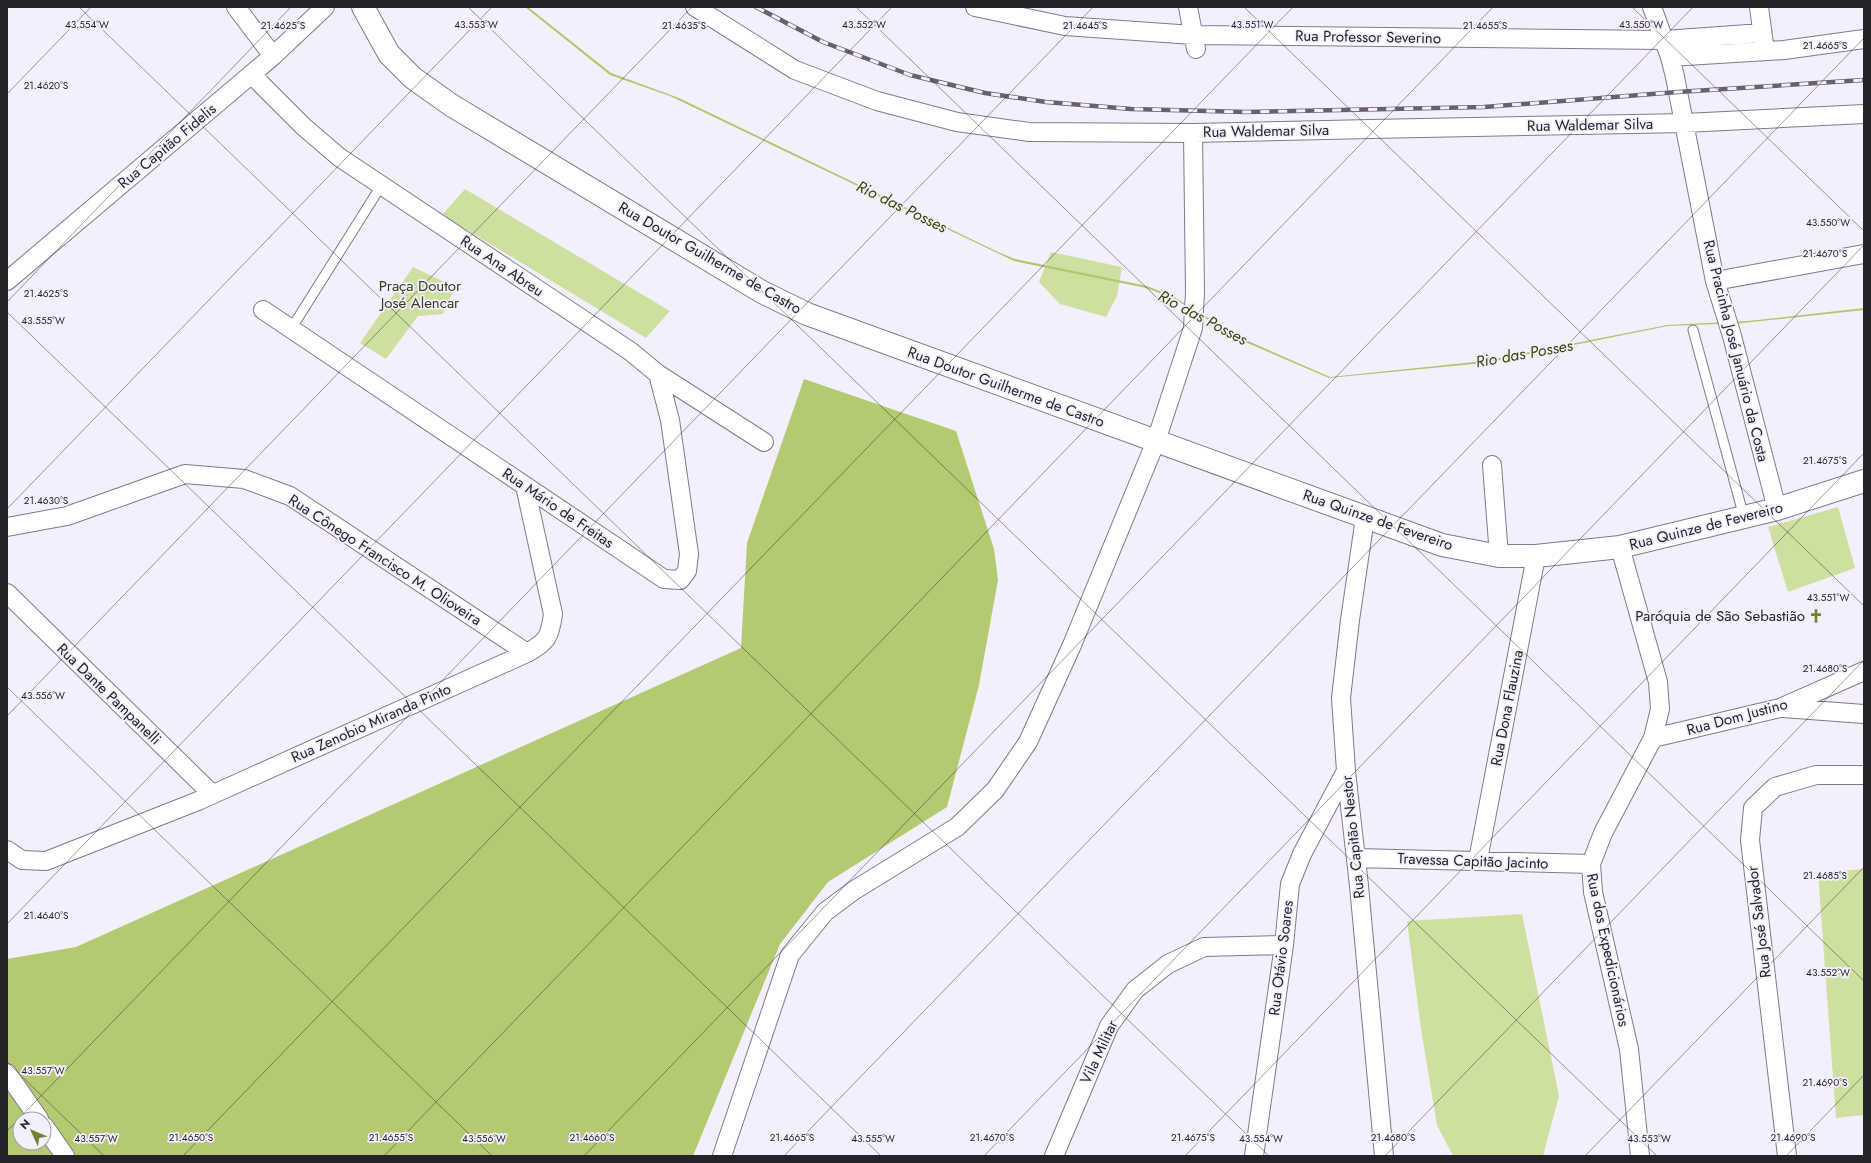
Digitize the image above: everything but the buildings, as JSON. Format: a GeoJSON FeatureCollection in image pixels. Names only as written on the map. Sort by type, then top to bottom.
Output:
{"type":"FeatureCollection","features":[{"type":"Feature","properties":{"kind":"main road","name":"Rua Doutor Guilherme de Castro"},"geometry":{"type":"LineString","coordinates":[[363,7],[390,54],[413,78],[451,105],[762,292],[807,314],[1156,441]]}},
{"type":"Feature","properties":{"kind":"main road","name":"Rua Quinze de Fevereiro"},"geometry":{"type":"LineString","coordinates":[[1156,441],[1442,545],[1499,556],[1536,556],[1620,548],[1777,509],[1864,481]]}},
{"type":"Feature","properties":{"kind":"street"},"geometry":{"type":"LineString","coordinates":[[236,7],[273,56]]}},
{"type":"Feature","properties":{"kind":"street","name":"Rua Capitão Fidelis"},"geometry":{"type":"LineString","coordinates":[[7,281],[252,75],[325,7]]}},
{"type":"Feature","properties":{"kind":"street","name":"Rua Waldemar Silva"},"geometry":{"type":"LineString","coordinates":[[695,7],[795,70],[877,102],[950,120],[1029,132],[1193,133],[1685,122],[1864,114]]}},
{"type":"Feature","properties":{"kind":"street","name":"Rua Professor Severino"},"geometry":{"type":"LineString","coordinates":[[975,7],[1065,26],[1194,42],[1765,51],[1784,50],[1864,39]]}},
{"type":"Feature","properties":{"kind":"street"},"geometry":{"type":"LineString","coordinates":[[1188,7],[1194,42]]}},
{"type":"Feature","properties":{"kind":"street","name":"Rua Pracinha José Januário da Costa"},"geometry":{"type":"LineString","coordinates":[[1652,7],[1667,49],[1685,122],[1715,281],[1732,336],[1777,509]]}},
{"type":"Feature","properties":{"kind":"street"},"geometry":{"type":"LineString","coordinates":[[1759,7],[1765,51]]}},
{"type":"Feature","properties":{"kind":"street","name":"Rua Professor Severino"},"geometry":{"type":"LineString","coordinates":[[1667,49],[1762,33]]}},
{"type":"Feature","properties":{"kind":"street","name":"Rua Ana Abreu"},"geometry":{"type":"LineString","coordinates":[[252,75],[310,132],[339,157],[630,351],[658,374],[764,442]]}},
{"type":"Feature","properties":{"kind":"street"},"geometry":{"type":"LineString","coordinates":[[722,1156],[790,955],[825,912],[853,891],[957,827],[995,790],[1028,742],[1072,646],[1156,441],[1193,328],[1195,292],[1193,133]]}},
{"type":"Feature","properties":{"kind":"street"},"geometry":{"type":"LineString","coordinates":[[1715,281],[1864,254]]}},
{"type":"Feature","properties":{"kind":"street","name":"Rua Mário de Freitas"},"geometry":{"type":"LineString","coordinates":[[263,310],[664,579],[680,580],[687,571],[689,554],[670,420],[658,374]]}},
{"type":"Feature","properties":{"kind":"street"},"geometry":{"type":"LineString","coordinates":[[1492,465],[1499,556]]}},
{"type":"Feature","properties":{"kind":"street","name":"Rua Cônego Francisco M. Olioveira"},"geometry":{"type":"LineString","coordinates":[[7,527],[11,528],[67,516],[185,474],[244,479],[290,496],[527,653]]}},
{"type":"Feature","properties":{"kind":"street","name":"Rua Zenobio Miranda Pinto"},"geometry":{"type":"LineString","coordinates":[[7,850],[22,860],[46,861],[212,794],[527,653],[542,644],[551,629],[553,614],[525,486]]}},
{"type":"Feature","properties":{"kind":"street","name":"Rua Capitão Nestor"},"geometry":{"type":"LineString","coordinates":[[1365,518],[1350,620],[1341,698],[1346,772],[1356,858],[1384,1156]]}},
{"type":"Feature","properties":{"kind":"street","name":"Rua dos Expedicionários"},"geometry":{"type":"LineString","coordinates":[[1620,548],[1658,682],[1660,709],[1653,738],[1603,833],[1591,864],[1593,892],[1629,1049],[1640,1156]]}},
{"type":"Feature","properties":{"kind":"street","name":"Rua Dona Flauzina"},"geometry":{"type":"LineString","coordinates":[[1478,860],[1536,556]]}},
{"type":"Feature","properties":{"kind":"street","name":"Rua Dante Pampanelli"},"geometry":{"type":"LineString","coordinates":[[7,593],[212,794]]}},
{"type":"Feature","properties":{"kind":"street","name":"Rua Dom Justino"},"geometry":{"type":"LineString","coordinates":[[1653,738],[1780,708],[1864,671]]}},
{"type":"Feature","properties":{"kind":"street"},"geometry":{"type":"LineString","coordinates":[[1780,708],[1864,714]]}},
{"type":"Feature","properties":{"kind":"street","name":"Rua Otávio Soares"},"geometry":{"type":"LineString","coordinates":[[1254,1156],[1284,945],[1290,884],[1302,854],[1346,772]]}},
{"type":"Feature","properties":{"kind":"street","name":"Rua José Salvador"},"geometry":{"type":"LineString","coordinates":[[1787,1156],[1750,840],[1753,808],[1774,787],[1816,775],[1864,775]]}},
{"type":"Feature","properties":{"kind":"street","name":"Travessa Capitão Jacinto"},"geometry":{"type":"LineString","coordinates":[[1356,858],[1591,864]]}},
{"type":"Feature","properties":{"kind":"street","name":"Vila Militar"},"geometry":{"type":"LineString","coordinates":[[1054,1156],[1109,1026],[1135,990],[1168,964],[1204,946],[1284,945]]}},
{"type":"Feature","properties":{"kind":"street"},"geometry":{"type":"LineString","coordinates":[[7,1073],[33,1111]]}},
{"type":"Feature","properties":{"kind":"street"},"geometry":{"type":"LineString","coordinates":[[52,1137],[65,1156]]}},
{"type":"Feature","properties":{"kind":"lane"},"geometry":{"type":"LineString","coordinates":[[291,329],[381,186]]}},
{"type":"Feature","properties":{"kind":"lane"},"geometry":{"type":"LineString","coordinates":[[1693,330],[1744,517]]}},
{"type":"Feature","properties":{"kind":"green space"},"geometry":{"type":"Polygon","coordinates":[[[465,189],[670,311],[646,338],[442,215],[465,189]]]}},
{"type":"Feature","properties":{"kind":"green space"},"geometry":{"type":"Polygon","coordinates":[[[1051,252],[1122,267],[1117,296],[1106,317],[1060,304],[1039,282],[1051,252]]]}},
{"type":"Feature","properties":{"kind":"green space","name":"Praça Doutor José Alencar"},"geometry":{"type":"Polygon","coordinates":[[[413,267],[455,287],[443,314],[418,316],[386,359],[360,343],[413,267]]]}},
{"type":"Feature","properties":{"kind":"green space"},"geometry":{"type":"Polygon","coordinates":[[[1838,507],[1855,568],[1788,592],[1768,527],[1838,507]]]}},
{"type":"Feature","properties":{"kind":"green space"},"geometry":{"type":"Polygon","coordinates":[[[1864,869],[1864,1115],[1836,1118],[1818,873],[1864,869]]]}},
{"type":"Feature","properties":{"kind":"green space"},"geometry":{"type":"Polygon","coordinates":[[[1522,914],[1559,1096],[1543,1156],[1453,1156],[1437,1125],[1421,1029],[1407,921],[1522,914]]]}},
{"type":"Feature","properties":{"kind":"shaded area"},"geometry":{"type":"Polygon","coordinates":[[[804,379],[956,431],[994,549],[998,580],[979,685],[947,807],[828,882],[780,944],[693,1156],[7,1156],[7,959],[76,947],[741,648],[747,543],[804,379]]]}},
{"type":"Feature","properties":{"kind":"water","name":"Rio das Posses"},"geometry":{"type":"Polygon","coordinates":[[[525,7],[528,7],[611,73],[679,98],[998,252],[1015,259],[1147,286],[1174,297],[1239,337],[1330,377],[1484,361],[1667,325],[1748,321],[1864,308],[1864,310],[1742,323],[1668,326],[1484,363],[1329,378],[1238,339],[1175,299],[1146,288],[1014,261],[670,96],[610,75],[525,7]]]}},
{"type":"Feature","properties":{"kind":"railway"},"geometry":{"type":"LineString","coordinates":[[756,7],[823,42],[910,75],[985,93],[1046,102],[1131,109],[1246,112],[1484,107],[1678,92],[1864,80]]}},
{"type":"Feature","properties":{"kind":"place","name":"Paróquia de São Sebastião"},"geometry":{"type":"Point","coordinates":[1816,616]}}]}
